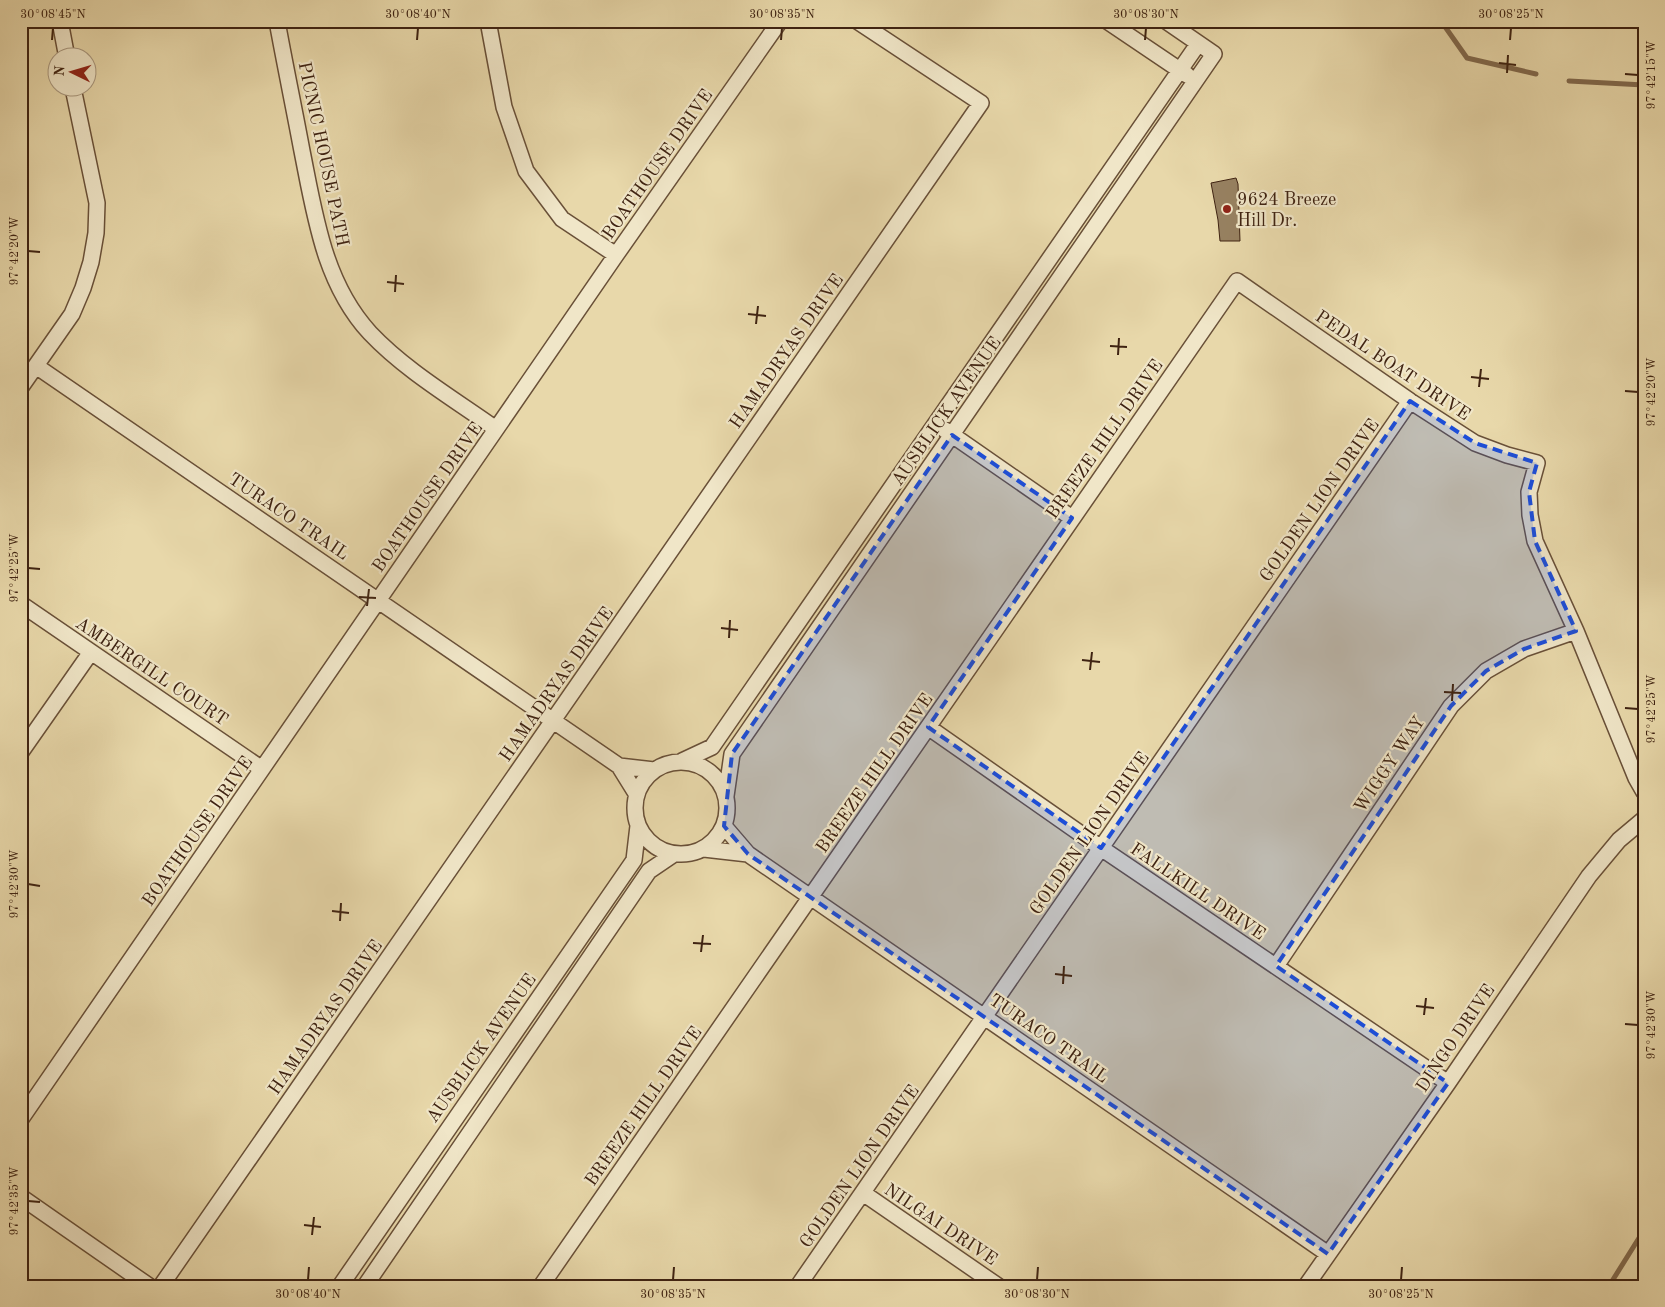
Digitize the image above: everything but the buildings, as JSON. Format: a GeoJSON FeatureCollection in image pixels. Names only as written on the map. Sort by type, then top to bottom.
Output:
{"type":"FeatureCollection","features":[{"type":"Feature","properties":{"kind":"street"},"geometry":{"type":"LineString","coordinates":[[60,21],[65,48]]}},
{"type":"Feature","properties":{"kind":"street","name":"PICNIC HOUSE PATH"},"geometry":{"type":"LineString","coordinates":[[277,21],[318,231],[335,281],[355,313],[390,353],[496,430]]}},
{"type":"Feature","properties":{"kind":"street"},"geometry":{"type":"LineString","coordinates":[[488,21],[504,107],[526,171],[562,219],[616,256]]}},
{"type":"Feature","properties":{"kind":"street","name":"BOATHOUSE DRIVE"},"geometry":{"type":"LineString","coordinates":[[21,1119],[780,21]]}},
{"type":"Feature","properties":{"kind":"street","name":"HAMADRYAS DRIVE"},"geometry":{"type":"LineString","coordinates":[[161,1286],[981,103],[857,21]]}},
{"type":"Feature","properties":{"kind":"street"},"geometry":{"type":"LineString","coordinates":[[1107,21],[1196,81]]}},
{"type":"Feature","properties":{"kind":"street"},"geometry":{"type":"LineString","coordinates":[[1166,21],[1198,44]]}},
{"type":"Feature","properties":{"kind":"street","name":"AUSBLICK AVENUE"},"geometry":{"type":"LineString","coordinates":[[682,761],[712,747],[1198,44],[1214,54],[732,754],[726,796]]}},
{"type":"Feature","properties":{"kind":"street"},"geometry":{"type":"LineString","coordinates":[[21,387],[72,314],[91,262],[96,233],[97,203],[75,98]]}},
{"type":"Feature","properties":{"kind":"street","name":"PEDAL BOAT DRIVE"},"geometry":{"type":"LineString","coordinates":[[1237,281],[1410,401],[1475,443],[1507,455],[1537,463],[1529,492],[1530,515],[1535,541],[1576,631]]}},
{"type":"Feature","properties":{"kind":"street","name":"BREEZE HILL DRIVE"},"geometry":{"type":"LineString","coordinates":[[541,1286],[1237,281]]}},
{"type":"Feature","properties":{"kind":"street","name":"TURACO TRAIL"},"geometry":{"type":"LineString","coordinates":[[36,366],[620,766],[637,795]]}},
{"type":"Feature","properties":{"kind":"street","name":"GOLDEN LION DRIVE"},"geometry":{"type":"LineString","coordinates":[[798,1286],[1410,401]]}},
{"type":"Feature","properties":{"kind":"street"},"geometry":{"type":"LineString","coordinates":[[936,423],[1072,518]]}},
{"type":"Feature","properties":{"kind":"street","name":"AMBERGILL COURT"},"geometry":{"type":"LineString","coordinates":[[21,604],[262,769]]}},
{"type":"Feature","properties":{"kind":"street"},"geometry":{"type":"LineString","coordinates":[[1576,631],[1636,778],[1644,792]]}},
{"type":"Feature","properties":{"kind":"street","name":"WIGGY WAY"},"geometry":{"type":"LineString","coordinates":[[1276,966],[1451,706],[1486,671],[1524,649],[1576,631]]}},
{"type":"Feature","properties":{"kind":"street"},"geometry":{"type":"LineString","coordinates":[[21,752],[91,652]]}},
{"type":"Feature","properties":{"kind":"street","name":"FALLKILL DRIVE"},"geometry":{"type":"LineString","coordinates":[[928,727],[1101,848],[1448,1083]]}},
{"type":"Feature","properties":{"kind":"street"},"geometry":{"type":"LineString","coordinates":[[682,761],[697,764],[710,771],[720,782],[726,796],[728,811],[724,826],[716,838],[704,848],[690,854],[674,854],[659,849],[647,839],[638,826],[635,810],[637,795],[643,781],[654,770],[668,763],[682,761]]}},
{"type":"Feature","properties":{"kind":"street","name":"TURACO TRAIL"},"geometry":{"type":"LineString","coordinates":[[620,766],[654,770]]}},
{"type":"Feature","properties":{"kind":"street","name":"DINGO DRIVE"},"geometry":{"type":"LineString","coordinates":[[1306,1286],[1448,1083],[1589,876],[1619,840],[1644,819]]}},
{"type":"Feature","properties":{"kind":"street","name":"AUSBLICK AVENUE"},"geometry":{"type":"LineString","coordinates":[[340,1286],[634,860],[638,826]]}},
{"type":"Feature","properties":{"kind":"street","name":"TURACO TRAIL"},"geometry":{"type":"LineString","coordinates":[[724,826],[748,854],[1328,1254]]}},
{"type":"Feature","properties":{"kind":"street","name":"TURACO TRAIL"},"geometry":{"type":"LineString","coordinates":[[704,848],[748,854]]}},
{"type":"Feature","properties":{"kind":"street"},"geometry":{"type":"LineString","coordinates":[[365,1286],[648,874],[674,854]]}},
{"type":"Feature","properties":{"kind":"street","name":"NILGAI DRIVE"},"geometry":{"type":"LineString","coordinates":[[863,1193],[998,1286]]}},
{"type":"Feature","properties":{"kind":"street"},"geometry":{"type":"LineString","coordinates":[[21,1197],[149,1286]]}},
{"type":"Feature","properties":{"kind":"highlighted area"},"geometry":{"type":"Polygon","coordinates":[[[1410,401],[1475,443],[1537,463],[1529,492],[1535,541],[1576,631],[1524,649],[1486,671],[1451,706],[1276,966],[1448,1083],[1328,1254],[748,854],[724,826],[732,754],[952,435],[1072,518],[928,727],[1101,848],[1410,401]]]}},
{"type":"Feature","properties":{"kind":"waterway"},"geometry":{"type":"LineString","coordinates":[[1441,21],[1467,58],[1536,74]]}},
{"type":"Feature","properties":{"kind":"waterway"},"geometry":{"type":"LineString","coordinates":[[1569,81],[1644,85]]}},
{"type":"Feature","properties":{"kind":"waterway"},"geometry":{"type":"LineString","coordinates":[[1609,1286],[1644,1230]]}},
{"type":"Feature","properties":{"kind":"place","name":"9624 Breeze Hill Dr."},"geometry":{"type":"Point","coordinates":[1227,209]}}]}
